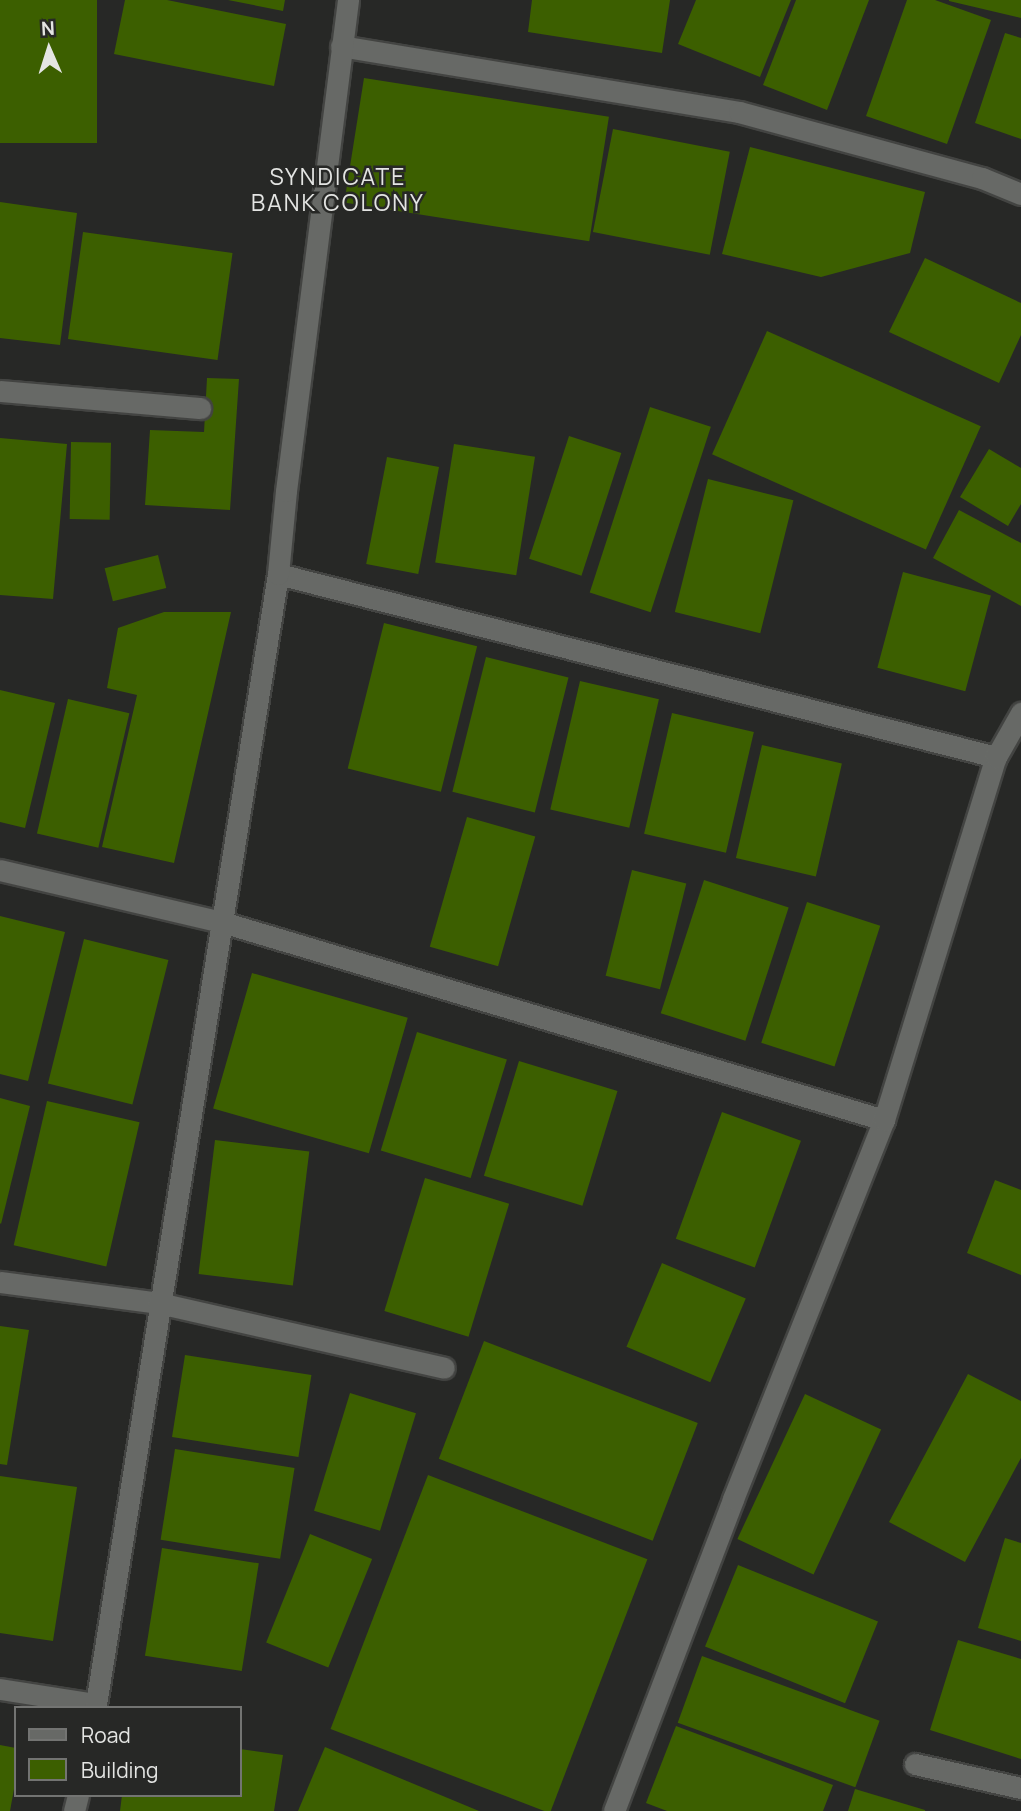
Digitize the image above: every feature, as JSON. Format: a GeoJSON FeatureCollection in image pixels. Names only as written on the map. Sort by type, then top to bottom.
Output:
{"type":"FeatureCollection","features":[{"type":"Feature","properties":{"kind":"street"},"geometry":{"type":"LineString","coordinates":[[0,1689],[96,1706],[278,574],[286,491],[348,0]]}},
{"type":"Feature","properties":{"kind":"street"},"geometry":{"type":"LineString","coordinates":[[341,46],[739,112],[982,178],[1021,194]]}},
{"type":"Feature","properties":{"kind":"street"},"geometry":{"type":"LineString","coordinates":[[0,391],[200,408]]}},
{"type":"Feature","properties":{"kind":"street"},"geometry":{"type":"LineString","coordinates":[[278,574],[996,757]]}},
{"type":"Feature","properties":{"kind":"street"},"geometry":{"type":"LineString","coordinates":[[614,1811],[728,1512],[884,1120],[996,757],[1021,713]]}},
{"type":"Feature","properties":{"kind":"street"},"geometry":{"type":"LineString","coordinates":[[0,870],[222,922],[884,1120]]}},
{"type":"Feature","properties":{"kind":"street"},"geometry":{"type":"LineString","coordinates":[[0,1282],[159,1303],[444,1368]]}},
{"type":"Feature","properties":{"kind":"street"},"geometry":{"type":"LineString","coordinates":[[915,1764],[1021,1788]]}},
{"type":"Feature","properties":{"kind":"building"},"geometry":{"type":"Polygon","coordinates":[[[0,0],[97,0],[97,143],[0,143],[0,0]]]}},
{"type":"Feature","properties":{"kind":"building"},"geometry":{"type":"Polygon","coordinates":[[[125,0],[167,0],[286,24],[274,86],[114,54],[125,0]]]}},
{"type":"Feature","properties":{"kind":"building"},"geometry":{"type":"Polygon","coordinates":[[[228,0],[285,0],[283,11],[228,0]]]}},
{"type":"Feature","properties":{"kind":"building"},"geometry":{"type":"Polygon","coordinates":[[[532,0],[670,0],[662,53],[528,32],[532,0]]]}},
{"type":"Feature","properties":{"kind":"building"},"geometry":{"type":"Polygon","coordinates":[[[696,0],[791,0],[760,77],[678,44],[696,0]]]}},
{"type":"Feature","properties":{"kind":"building"},"geometry":{"type":"Polygon","coordinates":[[[796,0],[869,0],[827,110],[763,85],[796,0]]]}},
{"type":"Feature","properties":{"kind":"building"},"geometry":{"type":"Polygon","coordinates":[[[907,0],[935,0],[991,20],[947,144],[866,116],[907,0]]]}},
{"type":"Feature","properties":{"kind":"building"},"geometry":{"type":"Polygon","coordinates":[[[1021,0],[1021,18],[949,1],[1021,0]]]}},
{"type":"Feature","properties":{"kind":"building"},"geometry":{"type":"Polygon","coordinates":[[[1005,33],[1021,38],[1021,139],[975,123],[1005,33]]]}},
{"type":"Feature","properties":{"kind":"building"},"geometry":{"type":"Polygon","coordinates":[[[364,78],[609,117],[589,241],[344,202],[364,78]]]}},
{"type":"Feature","properties":{"kind":"building"},"geometry":{"type":"Polygon","coordinates":[[[613,129],[730,152],[710,255],[593,232],[613,129]]]}},
{"type":"Feature","properties":{"kind":"building"},"geometry":{"type":"Polygon","coordinates":[[[750,147],[925,192],[910,253],[821,277],[722,254],[750,147]]]}},
{"type":"Feature","properties":{"kind":"building"},"geometry":{"type":"Polygon","coordinates":[[[0,202],[77,213],[60,345],[0,338],[0,202]]]}},
{"type":"Feature","properties":{"kind":"building"},"geometry":{"type":"Polygon","coordinates":[[[83,232],[233,253],[217,360],[68,339],[83,232]]]}},
{"type":"Feature","properties":{"kind":"building"},"geometry":{"type":"Polygon","coordinates":[[[925,258],[1021,303],[1021,335],[999,383],[889,332],[925,258]]]}},
{"type":"Feature","properties":{"kind":"building"},"geometry":{"type":"Polygon","coordinates":[[[767,331],[981,426],[926,550],[712,454],[767,331]]]}},
{"type":"Feature","properties":{"kind":"building"},"geometry":{"type":"Polygon","coordinates":[[[207,378],[239,379],[230,510],[145,505],[150,430],[204,432],[207,378]]]}},
{"type":"Feature","properties":{"kind":"building"},"geometry":{"type":"Polygon","coordinates":[[[650,407],[711,427],[651,612],[590,592],[650,407]]]}},
{"type":"Feature","properties":{"kind":"building"},"geometry":{"type":"Polygon","coordinates":[[[569,436],[621,453],[581,576],[529,559],[569,436]]]}},
{"type":"Feature","properties":{"kind":"building"},"geometry":{"type":"Polygon","coordinates":[[[0,438],[67,444],[53,599],[0,595],[0,438]]]}},
{"type":"Feature","properties":{"kind":"building"},"geometry":{"type":"Polygon","coordinates":[[[71,442],[111,443],[110,520],[70,519],[71,442]]]}},
{"type":"Feature","properties":{"kind":"building"},"geometry":{"type":"Polygon","coordinates":[[[454,444],[535,457],[516,575],[435,563],[454,444]]]}},
{"type":"Feature","properties":{"kind":"building"},"geometry":{"type":"Polygon","coordinates":[[[989,449],[1021,468],[1021,504],[1008,526],[960,497],[989,449]]]}},
{"type":"Feature","properties":{"kind":"building"},"geometry":{"type":"Polygon","coordinates":[[[387,457],[439,467],[418,574],[366,564],[387,457]]]}},
{"type":"Feature","properties":{"kind":"building"},"geometry":{"type":"Polygon","coordinates":[[[708,479],[793,500],[760,633],[675,612],[708,479]]]}},
{"type":"Feature","properties":{"kind":"building"},"geometry":{"type":"Polygon","coordinates":[[[959,510],[1021,543],[1021,606],[933,558],[959,510]]]}},
{"type":"Feature","properties":{"kind":"building"},"geometry":{"type":"Polygon","coordinates":[[[158,555],[166,588],[113,601],[105,568],[158,555]]]}},
{"type":"Feature","properties":{"kind":"building"},"geometry":{"type":"Polygon","coordinates":[[[903,572],[991,596],[965,691],[877,668],[903,572]]]}},
{"type":"Feature","properties":{"kind":"building"},"geometry":{"type":"Polygon","coordinates":[[[164,612],[231,612],[174,863],[102,847],[137,695],[107,688],[118,628],[164,612]]]}},
{"type":"Feature","properties":{"kind":"building"},"geometry":{"type":"Polygon","coordinates":[[[384,623],[477,646],[441,792],[348,769],[384,623]]]}},
{"type":"Feature","properties":{"kind":"building"},"geometry":{"type":"Polygon","coordinates":[[[486,657],[568,678],[535,812],[452,792],[486,657]]]}},
{"type":"Feature","properties":{"kind":"building"},"geometry":{"type":"Polygon","coordinates":[[[580,681],[659,699],[629,828],[550,810],[580,681]]]}},
{"type":"Feature","properties":{"kind":"building"},"geometry":{"type":"Polygon","coordinates":[[[0,690],[55,703],[25,828],[0,822],[0,690]]]}},
{"type":"Feature","properties":{"kind":"building"},"geometry":{"type":"Polygon","coordinates":[[[68,699],[129,713],[98,848],[37,833],[68,699]]]}},
{"type":"Feature","properties":{"kind":"building"},"geometry":{"type":"Polygon","coordinates":[[[672,713],[754,732],[726,853],[644,834],[672,713]]]}},
{"type":"Feature","properties":{"kind":"building"},"geometry":{"type":"Polygon","coordinates":[[[762,745],[842,763],[816,876],[736,858],[762,745]]]}},
{"type":"Feature","properties":{"kind":"building"},"geometry":{"type":"Polygon","coordinates":[[[467,817],[535,837],[498,966],[430,947],[467,817]]]}},
{"type":"Feature","properties":{"kind":"building"},"geometry":{"type":"Polygon","coordinates":[[[632,870],[686,884],[660,989],[606,976],[632,870]]]}},
{"type":"Feature","properties":{"kind":"building"},"geometry":{"type":"Polygon","coordinates":[[[704,880],[789,908],[745,1041],[661,1013],[704,880]]]}},
{"type":"Feature","properties":{"kind":"building"},"geometry":{"type":"Polygon","coordinates":[[[807,902],[880,926],[834,1067],[761,1043],[807,902]]]}},
{"type":"Feature","properties":{"kind":"building"},"geometry":{"type":"Polygon","coordinates":[[[0,916],[65,932],[28,1081],[0,1074],[0,916]]]}},
{"type":"Feature","properties":{"kind":"building"},"geometry":{"type":"Polygon","coordinates":[[[84,939],[168,960],[132,1105],[48,1084],[84,939]]]}},
{"type":"Feature","properties":{"kind":"building"},"geometry":{"type":"Polygon","coordinates":[[[252,973],[408,1018],[369,1153],[213,1109],[252,973]]]}},
{"type":"Feature","properties":{"kind":"building"},"geometry":{"type":"Polygon","coordinates":[[[417,1032],[507,1059],[471,1178],[381,1151],[417,1032]]]}},
{"type":"Feature","properties":{"kind":"building"},"geometry":{"type":"Polygon","coordinates":[[[519,1061],[617,1091],[582,1206],[484,1176],[519,1061]]]}},
{"type":"Feature","properties":{"kind":"building"},"geometry":{"type":"Polygon","coordinates":[[[0,1098],[30,1106],[1,1224],[0,1223],[0,1098]]]}},
{"type":"Feature","properties":{"kind":"building"},"geometry":{"type":"Polygon","coordinates":[[[47,1101],[140,1122],[106,1267],[14,1245],[47,1101]]]}},
{"type":"Feature","properties":{"kind":"building"},"geometry":{"type":"Polygon","coordinates":[[[722,1112],[801,1141],[755,1268],[676,1239],[722,1112]]]}},
{"type":"Feature","properties":{"kind":"building"},"geometry":{"type":"Polygon","coordinates":[[[215,1140],[309,1152],[293,1286],[199,1274],[215,1140]]]}},
{"type":"Feature","properties":{"kind":"building"},"geometry":{"type":"Polygon","coordinates":[[[425,1178],[509,1204],[469,1337],[384,1311],[425,1178]]]}},
{"type":"Feature","properties":{"kind":"building"},"geometry":{"type":"Polygon","coordinates":[[[995,1180],[1021,1190],[1021,1275],[967,1253],[995,1180]]]}},
{"type":"Feature","properties":{"kind":"building"},"geometry":{"type":"Polygon","coordinates":[[[662,1263],[746,1299],[710,1382],[626,1347],[662,1263]]]}},
{"type":"Feature","properties":{"kind":"building"},"geometry":{"type":"Polygon","coordinates":[[[0,1326],[29,1330],[7,1465],[0,1464],[0,1326]]]}},
{"type":"Feature","properties":{"kind":"building"},"geometry":{"type":"Polygon","coordinates":[[[484,1341],[698,1423],[653,1541],[439,1459],[484,1341]]]}},
{"type":"Feature","properties":{"kind":"building"},"geometry":{"type":"Polygon","coordinates":[[[185,1355],[311,1375],[298,1457],[172,1437],[185,1355]]]}},
{"type":"Feature","properties":{"kind":"building"},"geometry":{"type":"Polygon","coordinates":[[[968,1374],[1021,1401],[1021,1458],[965,1562],[889,1522],[968,1374]]]}},
{"type":"Feature","properties":{"kind":"building"},"geometry":{"type":"Polygon","coordinates":[[[350,1393],[416,1413],[380,1531],[314,1511],[350,1393]]]}},
{"type":"Feature","properties":{"kind":"building"},"geometry":{"type":"Polygon","coordinates":[[[805,1394],[881,1429],[814,1575],[737,1539],[805,1394]]]}},
{"type":"Feature","properties":{"kind":"building"},"geometry":{"type":"Polygon","coordinates":[[[175,1449],[295,1468],[280,1559],[161,1540],[175,1449]]]}},
{"type":"Feature","properties":{"kind":"building"},"geometry":{"type":"Polygon","coordinates":[[[428,1475],[647,1559],[551,1811],[544,1811],[331,1729],[428,1475]]]}},
{"type":"Feature","properties":{"kind":"building"},"geometry":{"type":"Polygon","coordinates":[[[0,1476],[77,1487],[53,1641],[0,1633],[0,1476]]]}},
{"type":"Feature","properties":{"kind":"building"},"geometry":{"type":"Polygon","coordinates":[[[310,1534],[372,1559],[328,1668],[266,1642],[310,1534]]]}},
{"type":"Feature","properties":{"kind":"building"},"geometry":{"type":"Polygon","coordinates":[[[1005,1538],[1021,1543],[1021,1641],[978,1628],[1005,1538]]]}},
{"type":"Feature","properties":{"kind":"building"},"geometry":{"type":"Polygon","coordinates":[[[162,1548],[259,1563],[242,1671],[145,1656],[162,1548]]]}},
{"type":"Feature","properties":{"kind":"building"},"geometry":{"type":"Polygon","coordinates":[[[738,1565],[878,1622],[845,1703],[705,1647],[738,1565]]]}},
{"type":"Feature","properties":{"kind":"building"},"geometry":{"type":"Polygon","coordinates":[[[958,1640],[1021,1659],[1021,1759],[930,1730],[958,1640]]]}},
{"type":"Feature","properties":{"kind":"building"},"geometry":{"type":"Polygon","coordinates":[[[702,1656],[880,1721],[855,1787],[678,1723],[702,1656]]]}},
{"type":"Feature","properties":{"kind":"building"},"geometry":{"type":"Polygon","coordinates":[[[676,1726],[833,1785],[823,1811],[667,1811],[646,1803],[676,1726]]]}},
{"type":"Feature","properties":{"kind":"building"},"geometry":{"type":"Polygon","coordinates":[[[0,1745],[14,1748],[14,1789],[10,1811],[0,1811],[0,1745]]]}},
{"type":"Feature","properties":{"kind":"building"},"geometry":{"type":"Polygon","coordinates":[[[325,1747],[479,1811],[298,1811],[325,1747]]]}},
{"type":"Feature","properties":{"kind":"building"},"geometry":{"type":"Polygon","coordinates":[[[242,1749],[283,1755],[274,1811],[120,1811],[122,1797],[242,1797],[242,1749]]]}},
{"type":"Feature","properties":{"kind":"building"},"geometry":{"type":"Polygon","coordinates":[[[855,1789],[925,1810],[925,1811],[848,1811],[855,1789]]]}},
{"type":"Feature","properties":{"kind":"district","name":"SYNDICATE BANK COLONY"},"geometry":{"type":"Point","coordinates":[338,189]}}]}
